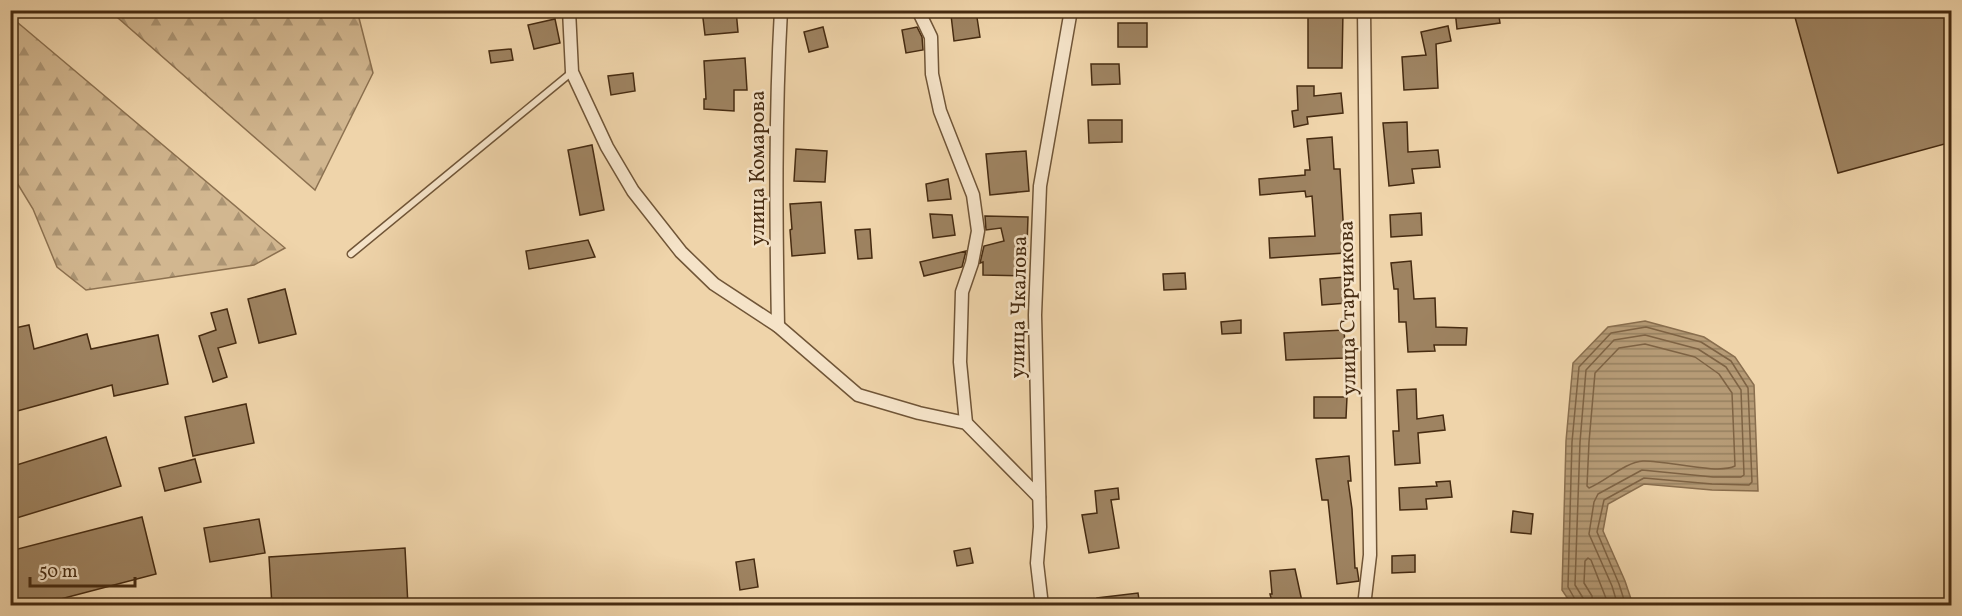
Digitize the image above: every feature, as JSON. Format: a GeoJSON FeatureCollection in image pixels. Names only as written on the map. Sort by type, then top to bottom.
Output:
{"type":"FeatureCollection","features":[{"type":"Feature","properties":{"kind":"street"},"geometry":{"type":"LineString","coordinates":[[568,10],[572,72],[607,147],[628,182],[681,252],[714,284],[778,326],[858,395],[966,423],[1039,497]]}},
{"type":"Feature","properties":{"kind":"street","name":"улица Комарова"},"geometry":{"type":"LineString","coordinates":[[778,326],[775,185],[781,10]]}},
{"type":"Feature","properties":{"kind":"street"},"geometry":{"type":"LineString","coordinates":[[918,10],[931,37],[932,74],[940,111],[973,195],[978,231],[972,264],[962,292],[960,362],[966,423]]}},
{"type":"Feature","properties":{"kind":"street","name":"улица Чкалова"},"geometry":{"type":"LineString","coordinates":[[1042,606],[1037,563],[1040,527],[1035,315],[1040,186],[1071,10]]}},
{"type":"Feature","properties":{"kind":"street","name":"улица Старчикова"},"geometry":{"type":"LineString","coordinates":[[1364,10],[1370,543],[1364,605]]}},
{"type":"Feature","properties":{"kind":"lane"},"geometry":{"type":"LineString","coordinates":[[351,254],[572,72]]}},
{"type":"Feature","properties":{"kind":"green space"},"geometry":{"type":"Polygon","coordinates":[[[110,11],[351,11],[359,18],[373,73],[315,190],[110,11]]]}},
{"type":"Feature","properties":{"kind":"green space"},"geometry":{"type":"Polygon","coordinates":[[[17,22],[285,248],[254,265],[86,290],[57,267],[33,209],[11,173],[10,36],[17,22]]]}},
{"type":"Feature","properties":{"kind":"water"},"geometry":{"type":"Polygon","coordinates":[[[1645,321],[1704,337],[1735,357],[1754,385],[1758,491],[1712,490],[1644,484],[1608,504],[1603,531],[1633,605],[1572,605],[1562,590],[1566,441],[1573,363],[1608,327],[1645,321]]]}},
{"type":"Feature","properties":{"kind":"building"},"geometry":{"type":"Polygon","coordinates":[[[702,10],[736,10],[738,32],[705,35],[702,10]]]}},
{"type":"Feature","properties":{"kind":"building"},"geometry":{"type":"Polygon","coordinates":[[[1308,10],[1343,10],[1342,68],[1308,68],[1308,10]]]}},
{"type":"Feature","properties":{"kind":"building"},"geometry":{"type":"Polygon","coordinates":[[[1455,10],[1498,10],[1500,23],[1457,29],[1455,10]]]}},
{"type":"Feature","properties":{"kind":"building"},"geometry":{"type":"Polygon","coordinates":[[[1793,10],[1952,10],[1952,142],[1838,173],[1793,10]]]}},
{"type":"Feature","properties":{"kind":"building"},"geometry":{"type":"Polygon","coordinates":[[[976,11],[980,37],[954,41],[951,15],[976,11]]]}},
{"type":"Feature","properties":{"kind":"building"},"geometry":{"type":"Polygon","coordinates":[[[555,19],[560,43],[534,49],[528,25],[555,19]]]}},
{"type":"Feature","properties":{"kind":"building"},"geometry":{"type":"Polygon","coordinates":[[[1118,23],[1147,23],[1147,47],[1118,47],[1118,23]]]}},
{"type":"Feature","properties":{"kind":"building"},"geometry":{"type":"Polygon","coordinates":[[[1448,26],[1451,41],[1436,44],[1438,88],[1404,90],[1402,57],[1426,55],[1421,32],[1448,26]]]}},
{"type":"Feature","properties":{"kind":"building"},"geometry":{"type":"Polygon","coordinates":[[[823,27],[828,47],[809,52],[804,32],[823,27]]]}},
{"type":"Feature","properties":{"kind":"building"},"geometry":{"type":"Polygon","coordinates":[[[917,27],[922,37],[923,50],[906,53],[902,30],[917,27]]]}},
{"type":"Feature","properties":{"kind":"building"},"geometry":{"type":"Polygon","coordinates":[[[511,49],[513,60],[491,63],[489,51],[511,49]]]}},
{"type":"Feature","properties":{"kind":"building"},"geometry":{"type":"Polygon","coordinates":[[[745,58],[747,90],[734,90],[734,111],[704,109],[704,99],[706,99],[704,61],[745,58]]]}},
{"type":"Feature","properties":{"kind":"building"},"geometry":{"type":"Polygon","coordinates":[[[1091,64],[1119,64],[1120,84],[1092,85],[1091,64]]]}},
{"type":"Feature","properties":{"kind":"building"},"geometry":{"type":"Polygon","coordinates":[[[633,73],[635,91],[611,95],[608,76],[633,73]]]}},
{"type":"Feature","properties":{"kind":"building"},"geometry":{"type":"Polygon","coordinates":[[[1297,86],[1314,86],[1314,96],[1341,93],[1343,113],[1307,117],[1308,124],[1294,127],[1292,111],[1298,110],[1297,86]]]}},
{"type":"Feature","properties":{"kind":"building"},"geometry":{"type":"Polygon","coordinates":[[[1088,120],[1122,120],[1122,142],[1089,143],[1088,120]]]}},
{"type":"Feature","properties":{"kind":"building"},"geometry":{"type":"Polygon","coordinates":[[[1407,122],[1408,152],[1438,150],[1440,167],[1412,169],[1414,183],[1389,186],[1383,123],[1407,122]]]}},
{"type":"Feature","properties":{"kind":"building"},"geometry":{"type":"Polygon","coordinates":[[[1332,137],[1334,169],[1340,169],[1345,253],[1270,258],[1269,238],[1315,236],[1312,196],[1306,197],[1305,191],[1260,195],[1259,179],[1305,175],[1305,170],[1310,170],[1307,139],[1332,137]]]}},
{"type":"Feature","properties":{"kind":"building"},"geometry":{"type":"Polygon","coordinates":[[[592,145],[604,210],[580,215],[568,150],[592,145]]]}},
{"type":"Feature","properties":{"kind":"building"},"geometry":{"type":"Polygon","coordinates":[[[796,149],[827,151],[825,182],[794,181],[796,149]]]}},
{"type":"Feature","properties":{"kind":"building"},"geometry":{"type":"Polygon","coordinates":[[[1026,151],[1029,191],[990,195],[986,154],[1026,151]]]}},
{"type":"Feature","properties":{"kind":"building"},"geometry":{"type":"Polygon","coordinates":[[[948,179],[951,199],[928,201],[926,184],[948,179]]]}},
{"type":"Feature","properties":{"kind":"building"},"geometry":{"type":"Polygon","coordinates":[[[821,202],[825,253],[792,256],[790,204],[821,202]]]}},
{"type":"Feature","properties":{"kind":"building"},"geometry":{"type":"Polygon","coordinates":[[[1421,213],[1422,235],[1391,237],[1390,215],[1421,213]]]}},
{"type":"Feature","properties":{"kind":"building"},"geometry":{"type":"Polygon","coordinates":[[[930,214],[952,215],[955,235],[933,238],[930,214]]]}},
{"type":"Feature","properties":{"kind":"building"},"geometry":{"type":"Polygon","coordinates":[[[985,216],[1028,217],[1026,276],[983,275],[983,262],[980,263],[984,246],[1004,241],[1001,228],[986,230],[985,216]]]}},
{"type":"Feature","properties":{"kind":"building"},"geometry":{"type":"Polygon","coordinates":[[[870,229],[872,258],[858,259],[855,230],[870,229]]]}},
{"type":"Feature","properties":{"kind":"building"},"geometry":{"type":"Polygon","coordinates":[[[588,240],[595,257],[529,269],[526,251],[588,240]]]}},
{"type":"Feature","properties":{"kind":"building"},"geometry":{"type":"Polygon","coordinates":[[[966,251],[962,267],[924,276],[920,262],[966,251]]]}},
{"type":"Feature","properties":{"kind":"building"},"geometry":{"type":"Polygon","coordinates":[[[1411,261],[1414,299],[1435,298],[1436,327],[1467,328],[1466,345],[1434,345],[1435,351],[1408,352],[1406,322],[1399,322],[1398,289],[1394,289],[1391,263],[1411,261]]]}},
{"type":"Feature","properties":{"kind":"building"},"geometry":{"type":"Polygon","coordinates":[[[1185,273],[1186,289],[1164,290],[1163,274],[1185,273]]]}},
{"type":"Feature","properties":{"kind":"building"},"geometry":{"type":"Polygon","coordinates":[[[1345,277],[1347,303],[1322,305],[1320,279],[1345,277]]]}},
{"type":"Feature","properties":{"kind":"building"},"geometry":{"type":"Polygon","coordinates":[[[285,289],[296,334],[259,343],[248,299],[285,289]]]}},
{"type":"Feature","properties":{"kind":"building"},"geometry":{"type":"Polygon","coordinates":[[[227,309],[236,343],[218,348],[227,377],[213,382],[199,336],[216,330],[211,313],[227,309]]]}},
{"type":"Feature","properties":{"kind":"building"},"geometry":{"type":"Polygon","coordinates":[[[1241,320],[1241,333],[1222,334],[1221,322],[1241,320]]]}},
{"type":"Feature","properties":{"kind":"building"},"geometry":{"type":"Polygon","coordinates":[[[29,325],[34,349],[87,334],[91,349],[158,335],[168,384],[114,396],[112,385],[10,413],[10,329],[29,325]]]}},
{"type":"Feature","properties":{"kind":"building"},"geometry":{"type":"Polygon","coordinates":[[[1344,330],[1346,358],[1286,360],[1284,333],[1344,330]]]}},
{"type":"Feature","properties":{"kind":"building"},"geometry":{"type":"Polygon","coordinates":[[[1416,389],[1417,419],[1443,415],[1445,430],[1418,433],[1420,463],[1395,465],[1393,431],[1399,431],[1397,390],[1416,389]]]}},
{"type":"Feature","properties":{"kind":"building"},"geometry":{"type":"Polygon","coordinates":[[[1314,397],[1347,397],[1346,418],[1314,418],[1314,397]]]}},
{"type":"Feature","properties":{"kind":"building"},"geometry":{"type":"Polygon","coordinates":[[[246,404],[254,443],[193,456],[185,417],[246,404]]]}},
{"type":"Feature","properties":{"kind":"building"},"geometry":{"type":"Polygon","coordinates":[[[106,437],[121,486],[10,520],[10,467],[106,437]]]}},
{"type":"Feature","properties":{"kind":"building"},"geometry":{"type":"Polygon","coordinates":[[[1349,456],[1351,481],[1348,481],[1355,568],[1357,568],[1359,581],[1337,584],[1328,500],[1322,500],[1316,459],[1349,456]]]}},
{"type":"Feature","properties":{"kind":"building"},"geometry":{"type":"Polygon","coordinates":[[[195,459],[201,482],[165,491],[159,468],[195,459]]]}},
{"type":"Feature","properties":{"kind":"building"},"geometry":{"type":"Polygon","coordinates":[[[1450,481],[1452,497],[1426,499],[1427,509],[1400,510],[1399,488],[1437,486],[1436,482],[1450,481]]]}},
{"type":"Feature","properties":{"kind":"building"},"geometry":{"type":"Polygon","coordinates":[[[1118,488],[1119,499],[1111,500],[1119,548],[1089,553],[1082,515],[1097,513],[1095,491],[1118,488]]]}},
{"type":"Feature","properties":{"kind":"building"},"geometry":{"type":"Polygon","coordinates":[[[1513,511],[1533,514],[1531,534],[1511,532],[1513,511]]]}},
{"type":"Feature","properties":{"kind":"building"},"geometry":{"type":"Polygon","coordinates":[[[142,517],[156,574],[34,606],[10,606],[10,551],[142,517]]]}},
{"type":"Feature","properties":{"kind":"building"},"geometry":{"type":"Polygon","coordinates":[[[259,519],[265,553],[210,562],[204,528],[259,519]]]}},
{"type":"Feature","properties":{"kind":"building"},"geometry":{"type":"Polygon","coordinates":[[[405,548],[408,606],[272,606],[269,557],[405,548]]]}},
{"type":"Feature","properties":{"kind":"building"},"geometry":{"type":"Polygon","coordinates":[[[970,548],[973,563],[957,566],[954,551],[970,548]]]}},
{"type":"Feature","properties":{"kind":"building"},"geometry":{"type":"Polygon","coordinates":[[[1415,555],[1415,572],[1392,573],[1392,556],[1415,555]]]}},
{"type":"Feature","properties":{"kind":"building"},"geometry":{"type":"Polygon","coordinates":[[[754,559],[758,587],[740,590],[736,562],[754,559]]]}},
{"type":"Feature","properties":{"kind":"building"},"geometry":{"type":"Polygon","coordinates":[[[1295,569],[1303,606],[1273,606],[1270,594],[1272,594],[1270,571],[1295,569]]]}},
{"type":"Feature","properties":{"kind":"building"},"geometry":{"type":"Polygon","coordinates":[[[1138,593],[1140,606],[1098,606],[1097,598],[1138,593]]]}}]}
